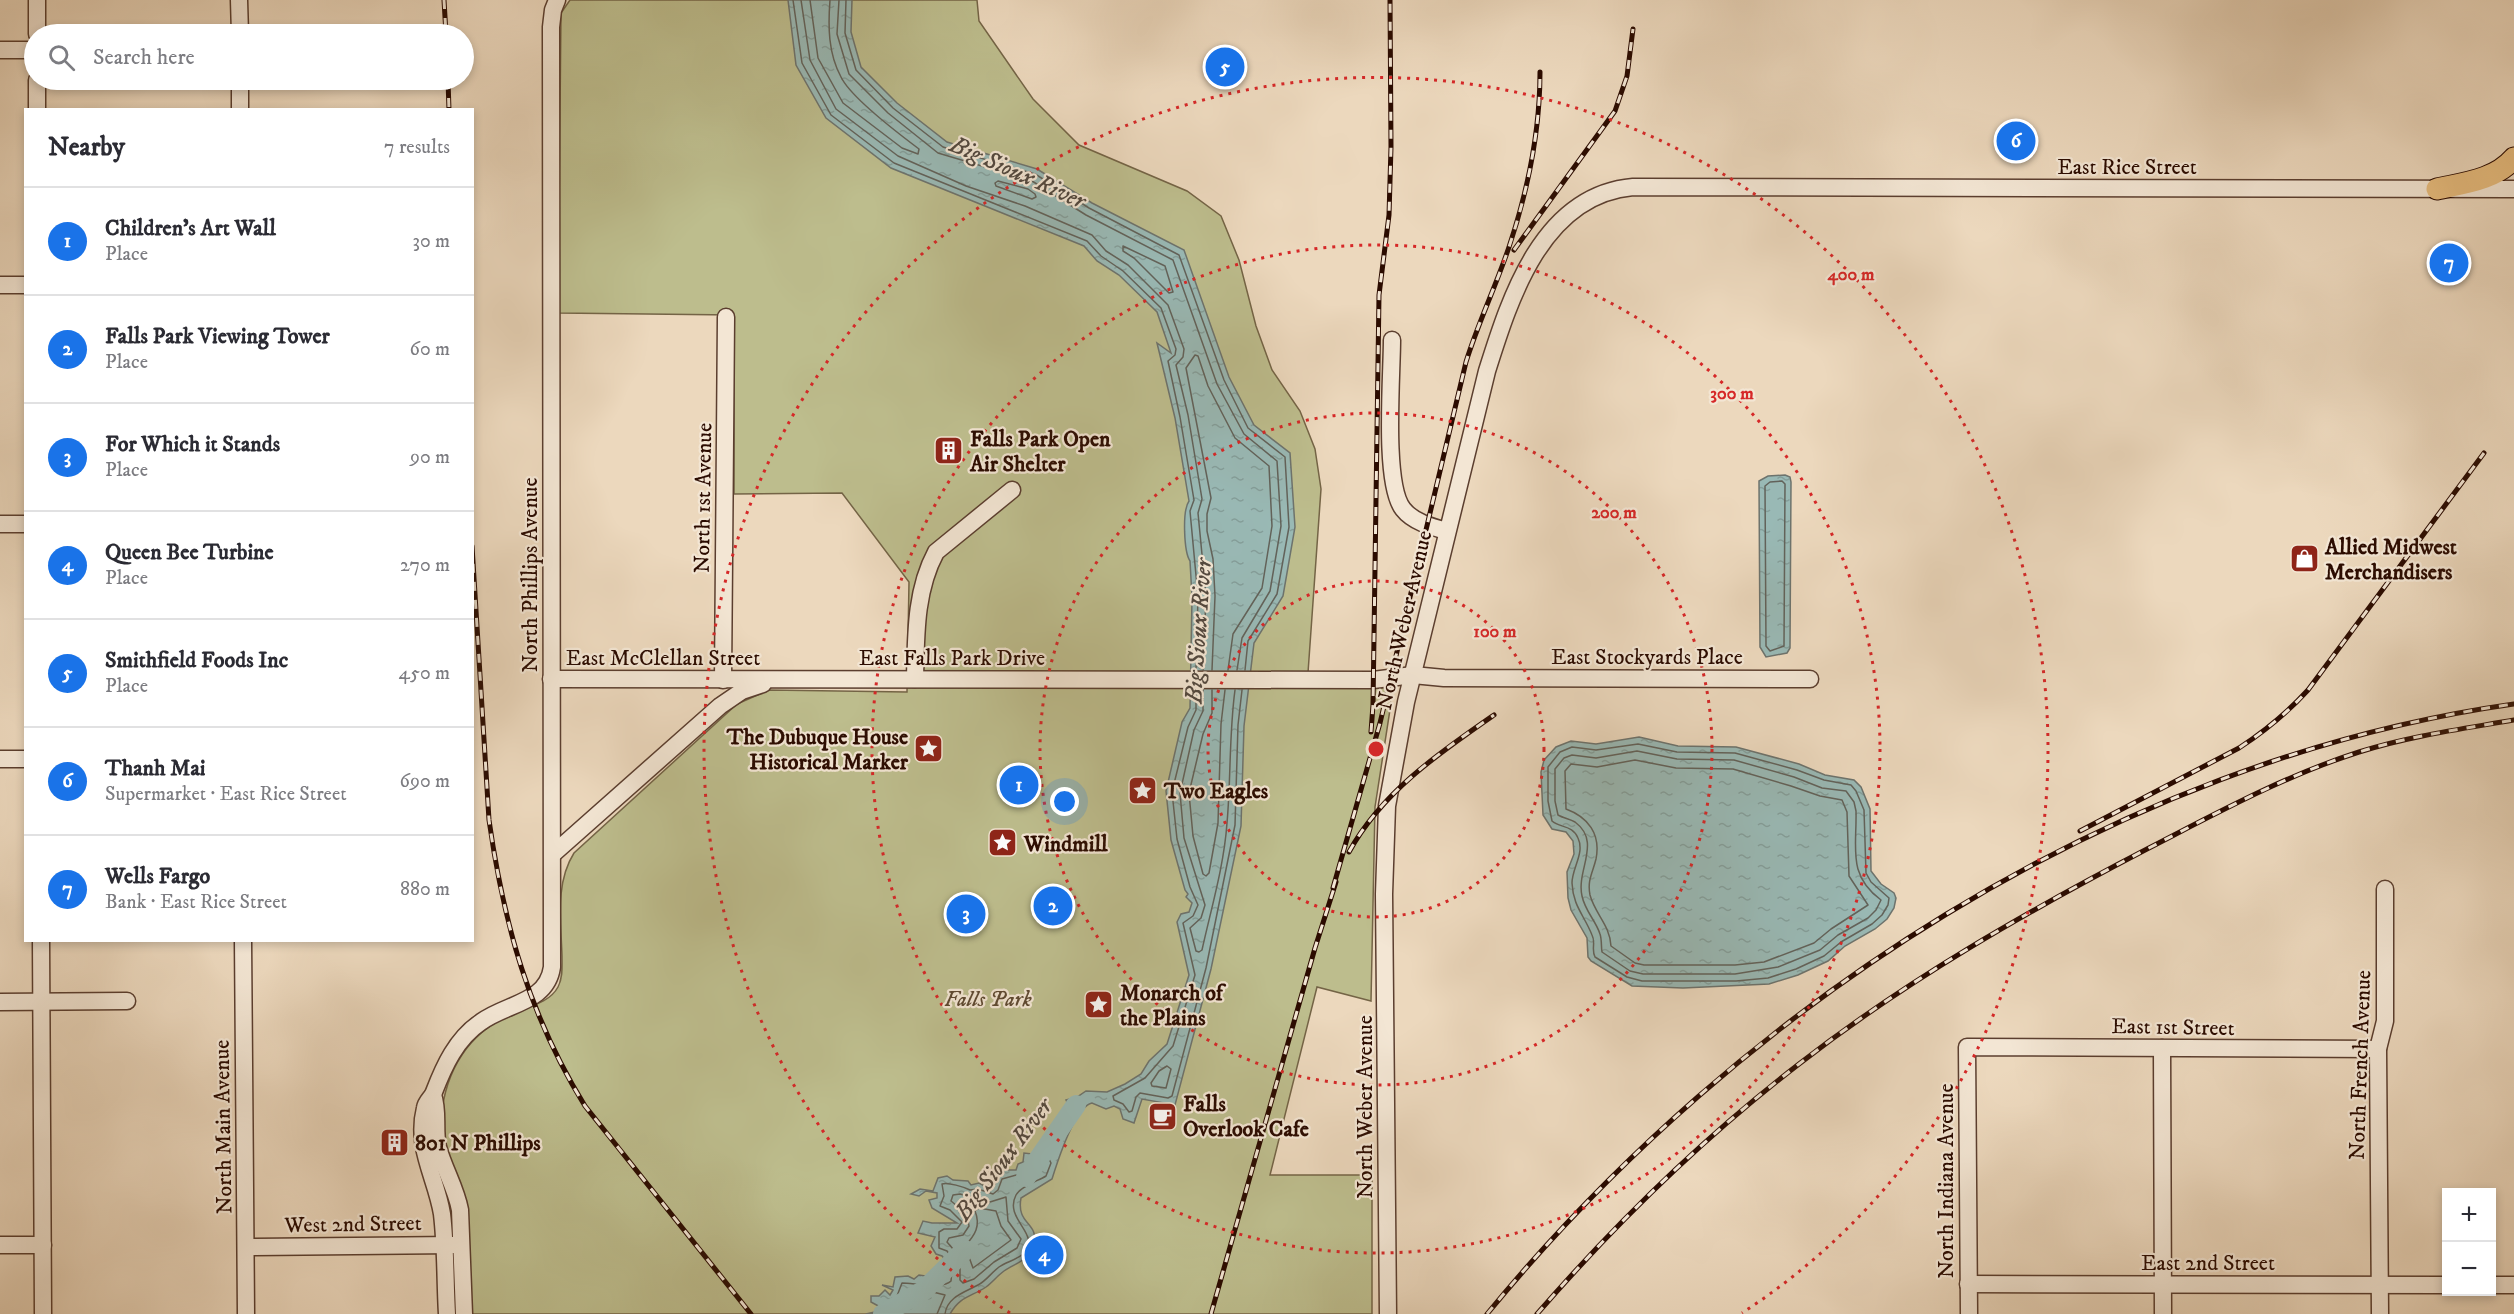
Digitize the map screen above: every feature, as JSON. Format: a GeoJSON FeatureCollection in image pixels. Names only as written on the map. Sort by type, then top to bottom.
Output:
{"type":"FeatureCollection","features":[{"type":"Feature","properties":{"kind":"main road"},"geometry":{"type":"LineString","coordinates":[[2437,189],[2490,176],[2506,167],[2514,158]]}},
{"type":"Feature","properties":{"kind":"street"},"geometry":{"type":"LineString","coordinates":[[37,0],[37,24]]}},
{"type":"Feature","properties":{"kind":"street"},"geometry":{"type":"LineString","coordinates":[[240,0],[240,24]]}},
{"type":"Feature","properties":{"kind":"street","name":"North Phillips Avenue"},"geometry":{"type":"LineString","coordinates":[[447,1314],[441,1208],[427,1166],[423,1144],[425,1104],[433,1095],[446,1062],[468,1033],[495,1013],[538,993],[545,988],[551,978],[553,854],[551,27],[557,0]]}},
{"type":"Feature","properties":{"kind":"street"},"geometry":{"type":"LineString","coordinates":[[0,50],[24,50]]}},
{"type":"Feature","properties":{"kind":"street"},"geometry":{"type":"LineString","coordinates":[[37,90],[37,108]]}},
{"type":"Feature","properties":{"kind":"street"},"geometry":{"type":"LineString","coordinates":[[240,90],[240,108]]}},
{"type":"Feature","properties":{"kind":"street","name":"East Rice Street"},"geometry":{"type":"LineString","coordinates":[[1633,187],[2514,189]]}},
{"type":"Feature","properties":{"kind":"street","name":"North Weber Avenue"},"geometry":{"type":"LineString","coordinates":[[1388,1314],[1384,894],[1387,806],[1394,760],[1487,371],[1510,301],[1540,246],[1572,209],[1606,191],[1633,187]]}},
{"type":"Feature","properties":{"kind":"street"},"geometry":{"type":"LineString","coordinates":[[0,285],[24,285]]}},
{"type":"Feature","properties":{"kind":"street","name":"North 1st Avenue"},"geometry":{"type":"LineString","coordinates":[[723,680],[726,316]]}},
{"type":"Feature","properties":{"kind":"street"},"geometry":{"type":"LineString","coordinates":[[1392,340],[1391,451],[1398,500],[1411,516],[1447,531]]}},
{"type":"Feature","properties":{"kind":"street"},"geometry":{"type":"LineString","coordinates":[[915,680],[916,621],[921,592],[930,563],[936,552],[1012,490]]}},
{"type":"Feature","properties":{"kind":"street"},"geometry":{"type":"LineString","coordinates":[[0,524],[24,524]]}},
{"type":"Feature","properties":{"kind":"street","name":"East Falls Park Drive"},"geometry":{"type":"LineString","coordinates":[[553,854],[720,706],[742,691],[775,679],[1390,680],[1413,675]]}},
{"type":"Feature","properties":{"kind":"street","name":"East Stockyards Place"},"geometry":{"type":"LineString","coordinates":[[1413,675],[1444,678],[1810,679]]}},
{"type":"Feature","properties":{"kind":"street","name":"East McClellan Street"},"geometry":{"type":"LineString","coordinates":[[551,679],[775,679]]}},
{"type":"Feature","properties":{"kind":"street"},"geometry":{"type":"LineString","coordinates":[[0,759],[24,759]]}},
{"type":"Feature","properties":{"kind":"street","name":"North French Avenue"},"geometry":{"type":"LineString","coordinates":[[2380,1314],[2378,1049],[2385,1021],[2385,889]]}},
{"type":"Feature","properties":{"kind":"street"},"geometry":{"type":"LineString","coordinates":[[41,942],[43,1314]]}},
{"type":"Feature","properties":{"kind":"street","name":"North Main Avenue"},"geometry":{"type":"LineString","coordinates":[[243,942],[246,1314]]}},
{"type":"Feature","properties":{"kind":"street"},"geometry":{"type":"LineString","coordinates":[[0,1002],[127,1001]]}},
{"type":"Feature","properties":{"kind":"street","name":"East 1st Street"},"geometry":{"type":"LineString","coordinates":[[1967,1047],[2378,1049]]}},
{"type":"Feature","properties":{"kind":"street","name":"North Indiana Avenue"},"geometry":{"type":"LineString","coordinates":[[1967,1047],[1969,1314]]}},
{"type":"Feature","properties":{"kind":"street"},"geometry":{"type":"LineString","coordinates":[[2162,1048],[2163,1314]]}},
{"type":"Feature","properties":{"kind":"street","name":"North Phillips Avenue"},"geometry":{"type":"LineString","coordinates":[[433,1095],[437,1106],[438,1147],[458,1203],[464,1314]]}},
{"type":"Feature","properties":{"kind":"street"},"geometry":{"type":"LineString","coordinates":[[0,1245],[43,1245]]}},
{"type":"Feature","properties":{"kind":"street","name":"West 2nd Street"},"geometry":{"type":"LineString","coordinates":[[246,1247],[461,1245]]}},
{"type":"Feature","properties":{"kind":"street","name":"East 2nd Street"},"geometry":{"type":"LineString","coordinates":[[1968,1284],[2442,1285]]}},
{"type":"Feature","properties":{"kind":"street"},"geometry":{"type":"LineString","coordinates":[[2496,1285],[2514,1285]]}},
{"type":"Feature","properties":{"kind":"green space","name":"Falls Park"},"geometry":{"type":"Polygon","coordinates":[[[570,0],[977,0],[979,21],[1033,99],[1079,145],[1187,191],[1221,216],[1239,260],[1256,326],[1272,370],[1300,411],[1315,449],[1321,489],[1307,687],[1384,688],[1391,703],[1375,807],[1371,1001],[1317,987],[1270,1175],[1372,1175],[1372,1314],[469,1314],[441,1119],[443,1101],[454,1069],[462,1054],[473,1041],[499,1020],[545,1000],[558,987],[562,968],[560,903],[564,877],[574,853],[737,704],[769,690],[907,692],[909,582],[842,493],[734,494],[734,315],[558,313],[561,13],[570,0]]]}},
{"type":"Feature","properties":{"kind":"water"},"geometry":{"type":"Polygon","coordinates":[[[788,0],[852,0],[851,32],[861,67],[897,103],[947,142],[1037,169],[1092,203],[1184,250],[1229,377],[1254,425],[1290,453],[1295,527],[1283,596],[1254,643],[1244,726],[1241,826],[1211,969],[1175,1105],[1142,1099],[1134,1123],[1123,1119],[1120,1109],[1114,1106],[1106,1109],[1092,1103],[1086,1107],[1073,1125],[1052,1179],[1021,1198],[1020,1207],[1024,1219],[1031,1227],[1035,1237],[1029,1254],[986,1287],[962,1300],[950,1314],[866,1314],[882,1308],[871,1302],[871,1296],[879,1296],[885,1290],[890,1295],[893,1290],[882,1285],[893,1287],[895,1277],[908,1276],[914,1279],[919,1275],[946,1279],[947,1262],[942,1256],[936,1254],[931,1246],[935,1237],[918,1233],[923,1221],[957,1223],[932,1208],[929,1200],[937,1198],[937,1193],[926,1191],[919,1196],[911,1194],[920,1189],[933,1191],[938,1178],[947,1176],[953,1180],[968,1181],[971,1185],[979,1183],[990,1189],[994,1185],[989,1186],[990,1182],[997,1177],[996,1174],[1005,1170],[1016,1170],[1018,1164],[1023,1162],[1024,1153],[1042,1155],[1050,1151],[1062,1128],[1060,1125],[1070,1109],[1066,1100],[1086,1091],[1107,1092],[1125,1084],[1141,1074],[1149,1061],[1167,1044],[1189,975],[1177,922],[1181,914],[1189,912],[1192,903],[1186,897],[1188,894],[1171,840],[1166,791],[1182,722],[1190,708],[1192,597],[1190,561],[1186,549],[1185,531],[1185,513],[1189,501],[1175,418],[1157,343],[1171,353],[1157,312],[1119,275],[1097,261],[1084,246],[891,168],[826,118],[796,65],[788,0]]]}},
{"type":"Feature","properties":{"kind":"water"},"geometry":{"type":"Polygon","coordinates":[[[1768,476],[1790,477],[1791,482],[1790,648],[1787,653],[1766,657],[1760,647],[1759,481],[1768,476]]]}},
{"type":"Feature","properties":{"kind":"water"},"geometry":{"type":"Polygon","coordinates":[[[1639,737],[1678,746],[1736,747],[1799,764],[1825,775],[1854,780],[1861,787],[1870,809],[1871,871],[1881,884],[1894,893],[1896,898],[1894,908],[1887,919],[1875,929],[1845,946],[1828,961],[1798,975],[1769,984],[1683,988],[1632,986],[1591,961],[1588,957],[1587,938],[1571,910],[1568,898],[1567,872],[1574,854],[1573,841],[1566,832],[1552,829],[1543,815],[1541,772],[1544,760],[1556,747],[1571,741],[1596,744],[1639,737]]]}},
{"type":"Feature","properties":{"kind":"waterway","name":"Big Sioux River"},"geometry":{"type":"LineString","coordinates":[[1026,1177],[1076,1105]]}},
{"type":"Feature","properties":{"kind":"waterway","name":"Big Sioux River"},"geometry":{"type":"LineString","coordinates":[[883,1314],[923,1291],[965,1250]]}},
{"type":"Feature","properties":{"kind":"railway"},"geometry":{"type":"LineString","coordinates":[[444,0],[445,24]]}},
{"type":"Feature","properties":{"kind":"railway"},"geometry":{"type":"LineString","coordinates":[[1371,732],[1379,295],[1389,215],[1391,147],[1390,0]]}},
{"type":"Feature","properties":{"kind":"railway"},"geometry":{"type":"LineString","coordinates":[[1514,250],[1615,111],[1627,76],[1633,29]]}},
{"type":"Feature","properties":{"kind":"railway"},"geometry":{"type":"LineString","coordinates":[[1333,888],[1380,723],[1466,362],[1504,262],[1522,204],[1532,160],[1538,116],[1540,72]]}},
{"type":"Feature","properties":{"kind":"railway"},"geometry":{"type":"LineString","coordinates":[[448,90],[449,108]]}},
{"type":"Feature","properties":{"kind":"railway"},"geometry":{"type":"LineString","coordinates":[[2080,831],[2239,748],[2292,706],[2308,690],[2484,453]]}},
{"type":"Feature","properties":{"kind":"railway"},"geometry":{"type":"LineString","coordinates":[[474,578],[489,820],[511,933],[534,1003],[548,1038],[585,1106],[751,1314]]}},
{"type":"Feature","properties":{"kind":"railway"},"geometry":{"type":"LineString","coordinates":[[1487,1314],[1587,1202],[1698,1097],[1818,1000],[1946,914],[2080,840],[2221,780],[2366,734],[2514,704]]}},
{"type":"Feature","properties":{"kind":"railway"},"geometry":{"type":"LineString","coordinates":[[1349,852],[1362,830],[1395,792],[1433,759],[1494,715]]}},
{"type":"Feature","properties":{"kind":"railway"},"geometry":{"type":"LineString","coordinates":[[1537,1314],[1629,1214],[1763,1092],[1840,1033],[1968,949],[2057,897],[2147,849],[2304,772],[2359,752],[2397,742],[2514,720]]}},
{"type":"Feature","properties":{"kind":"railway"},"geometry":{"type":"LineString","coordinates":[[1211,1314],[1315,948],[1336,882]]}},
{"type":"Feature","properties":{"kind":"place","name":"Smithfield Foods Inc"},"geometry":{"type":"Point","coordinates":[1225,67]}},
{"type":"Feature","properties":{"kind":"place","name":"Thanh Mai"},"geometry":{"type":"Point","coordinates":[2016,141]}},
{"type":"Feature","properties":{"kind":"place","name":"Wells Fargo"},"geometry":{"type":"Point","coordinates":[2449,263]}},
{"type":"Feature","properties":{"kind":"place","name":"Falls Park Open Air Shelter"},"geometry":{"type":"Point","coordinates":[949,451]}},
{"type":"Feature","properties":{"kind":"place","name":"Allied Midwest Merchandisers"},"geometry":{"type":"Point","coordinates":[2304,559]}},
{"type":"Feature","properties":{"kind":"place","name":"The Dubuque House Historical Marker"},"geometry":{"type":"Point","coordinates":[929,749]}},
{"type":"Feature","properties":{"kind":"place","name":"Children's Art Wall"},"geometry":{"type":"Point","coordinates":[1019,785]}},
{"type":"Feature","properties":{"kind":"place","name":"Two Eagles"},"geometry":{"type":"Point","coordinates":[1143,790]}},
{"type":"Feature","properties":{"kind":"place","name":"Windmill"},"geometry":{"type":"Point","coordinates":[1003,843]}},
{"type":"Feature","properties":{"kind":"place","name":"Falls Park Viewing Tower"},"geometry":{"type":"Point","coordinates":[1053,906]}},
{"type":"Feature","properties":{"kind":"place","name":"For Which it Stands"},"geometry":{"type":"Point","coordinates":[966,914]}},
{"type":"Feature","properties":{"kind":"place","name":"Monarch of the Plains"},"geometry":{"type":"Point","coordinates":[1099,1005]}},
{"type":"Feature","properties":{"kind":"place","name":"Falls Overlook Cafe"},"geometry":{"type":"Point","coordinates":[1162,1116]}},
{"type":"Feature","properties":{"kind":"place","name":"801 N Phillips"},"geometry":{"type":"Point","coordinates":[394,1142]}},
{"type":"Feature","properties":{"kind":"place","name":"Queen Bee Turbine"},"geometry":{"type":"Point","coordinates":[1044,1255]}}]}
